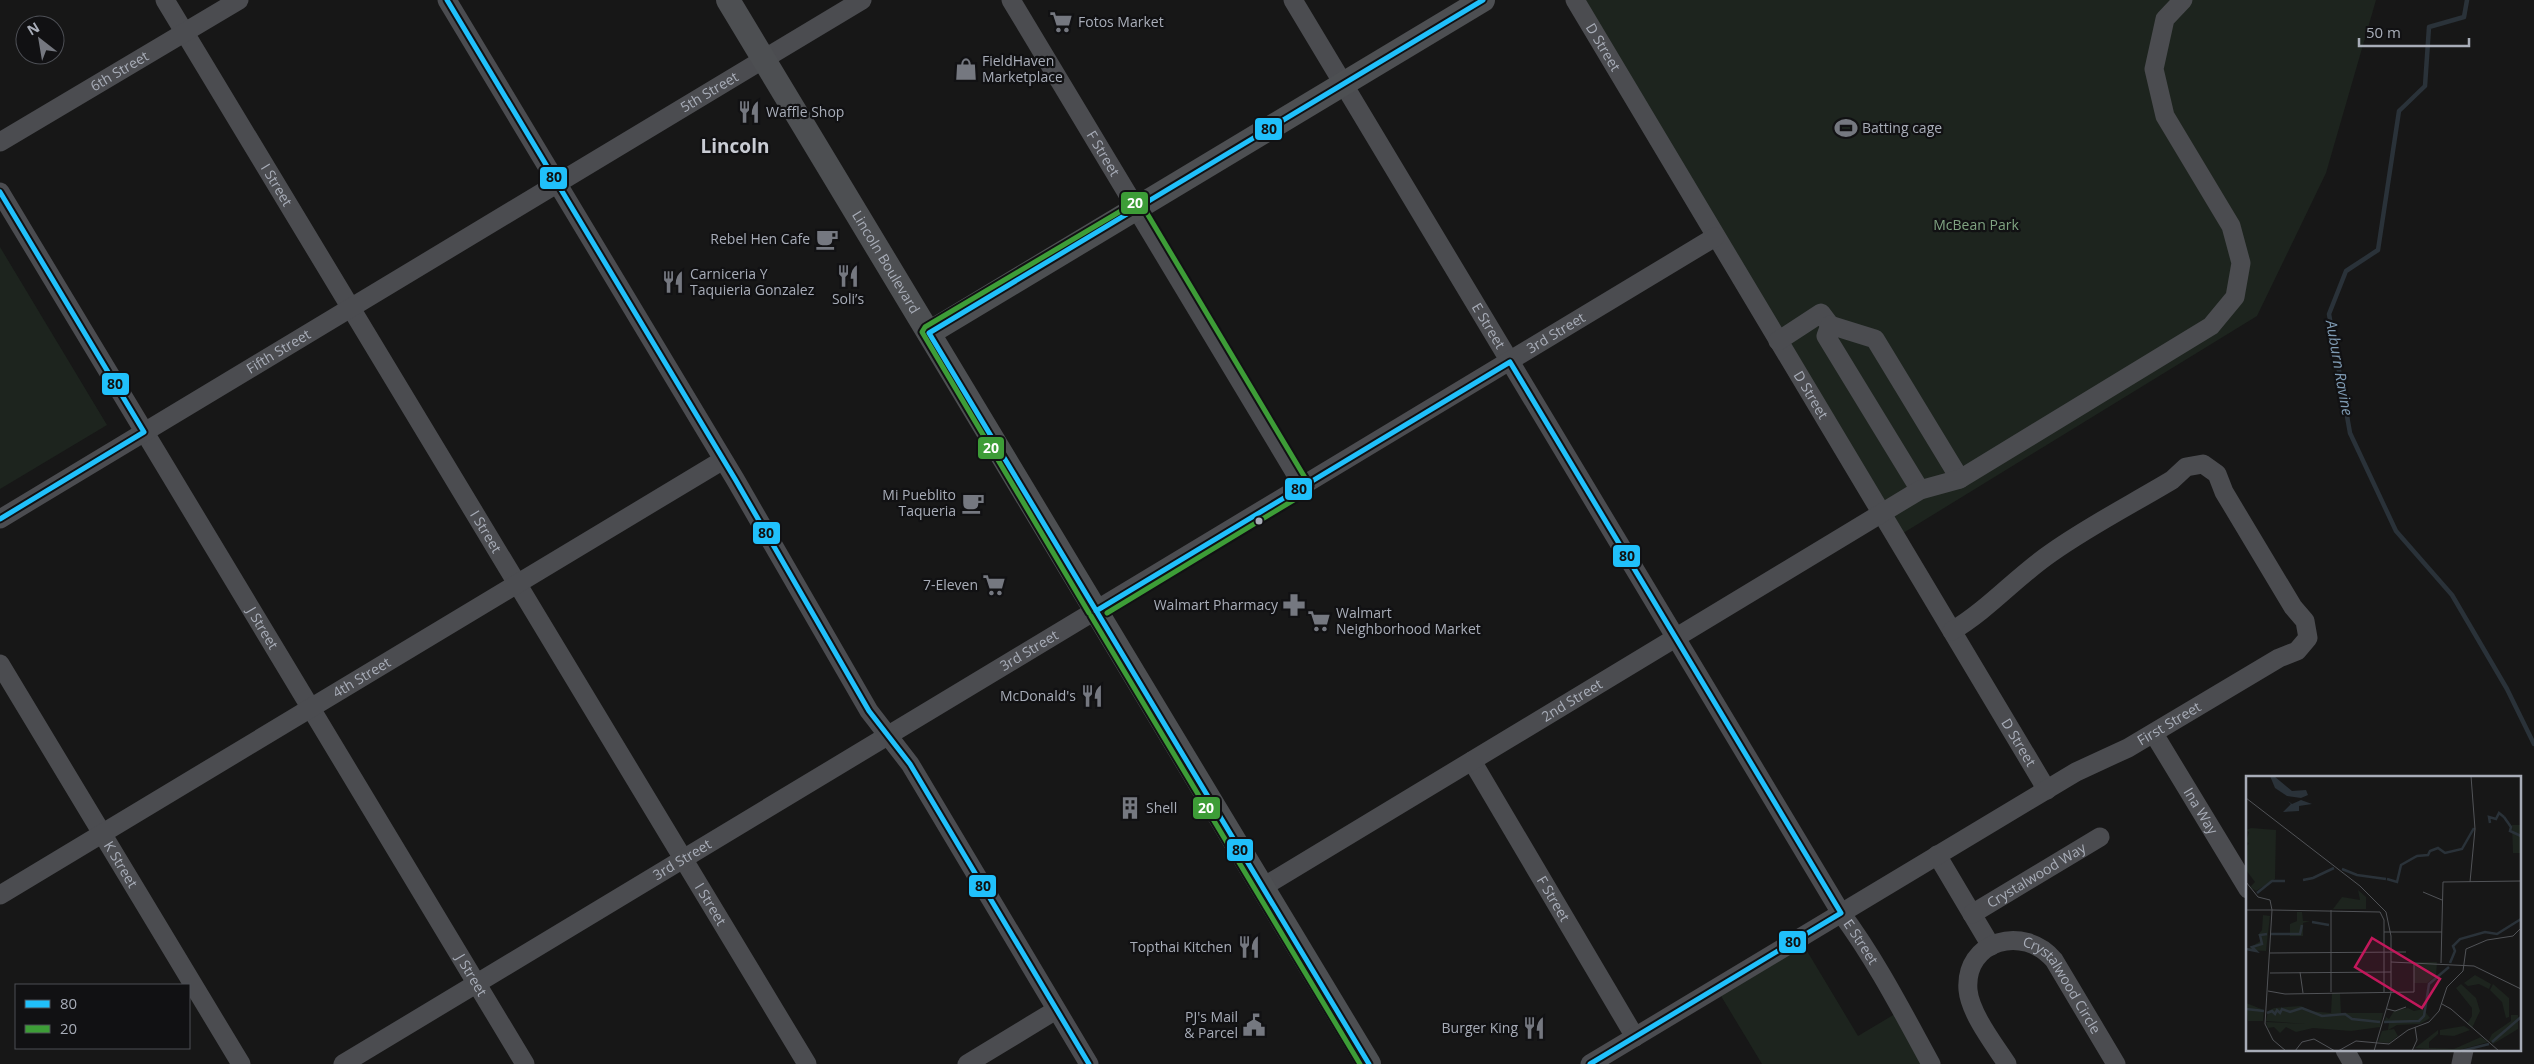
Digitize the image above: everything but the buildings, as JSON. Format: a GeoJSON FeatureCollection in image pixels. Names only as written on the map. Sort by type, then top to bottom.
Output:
{"type":"FeatureCollection","features":[{"type":"Feature","properties":{"kind":"main road","name":"Lincoln Boulevard"},"geometry":{"type":"LineString","coordinates":[[728,0],[1369,1064]]}},
{"type":"Feature","properties":{"kind":"main road"},"geometry":{"type":"LineString","coordinates":[[929,333],[1483,0]]}},
{"type":"Feature","properties":{"kind":"street","name":"I Street"},"geometry":{"type":"LineString","coordinates":[[165,0],[807,1064]]}},
{"type":"Feature","properties":{"kind":"street","name":"6th Street"},"geometry":{"type":"LineString","coordinates":[[0,142],[239,0]]}},
{"type":"Feature","properties":{"kind":"street"},"geometry":{"type":"LineString","coordinates":[[446,0],[723,460],[869,711],[910,764],[1089,1064]]}},
{"type":"Feature","properties":{"kind":"street","name":"5th Street"},"geometry":{"type":"LineString","coordinates":[[556,183],[862,0]]}},
{"type":"Feature","properties":{"kind":"street","name":"F Street"},"geometry":{"type":"LineString","coordinates":[[1011,0],[1303,486]]}},
{"type":"Feature","properties":{"kind":"street","name":"E Street"},"geometry":{"type":"LineString","coordinates":[[1293,0],[1841,913],[1858,935],[1905,1014],[1931,1064]]}},
{"type":"Feature","properties":{"kind":"street","name":"D Street"},"geometry":{"type":"LineString","coordinates":[[1575,0],[2047,790]]}},
{"type":"Feature","properties":{"kind":"street","name":"2nd Street"},"geometry":{"type":"LineString","coordinates":[[1263,887],[1881,513],[1920,490],[1960,479],[2211,326],[2235,297],[2241,263],[2232,226],[2165,116],[2154,69],[2165,20],[2183,0]]}},
{"type":"Feature","properties":{"kind":"street","name":"Fifth Street"},"geometry":{"type":"LineString","coordinates":[[0,519],[556,183]]}},
{"type":"Feature","properties":{"kind":"street","name":"J Street"},"geometry":{"type":"LineString","coordinates":[[0,192],[525,1064]]}},
{"type":"Feature","properties":{"kind":"street","name":"3rd Street"},"geometry":{"type":"LineString","coordinates":[[343,1064],[1510,362],[1715,236]]}},
{"type":"Feature","properties":{"kind":"street"},"geometry":{"type":"LineString","coordinates":[[1778,341],[1821,313],[1830,325],[1875,339],[1960,479]]}},
{"type":"Feature","properties":{"kind":"street"},"geometry":{"type":"LineString","coordinates":[[1830,325],[1826,336],[1920,490]]}},
{"type":"Feature","properties":{"kind":"street","name":"4th Street"},"geometry":{"type":"LineString","coordinates":[[0,895],[723,460]]}},
{"type":"Feature","properties":{"kind":"street","name":"First Street"},"geometry":{"type":"LineString","coordinates":[[1590,1064],[2076,772],[2154,734],[2279,658],[2297,651],[2308,638],[2305,621],[2293,606],[2244,526],[2224,492],[2217,474],[2203,464],[2186,467],[2172,480],[2052,552],[2023,573],[1994,601],[1952,631]]}},
{"type":"Feature","properties":{"kind":"street","name":"K Street"},"geometry":{"type":"LineString","coordinates":[[0,664],[241,1064]]}},
{"type":"Feature","properties":{"kind":"street","name":"Ina Way"},"geometry":{"type":"LineString","coordinates":[[2154,734],[2246,886]]}},
{"type":"Feature","properties":{"kind":"street","name":"F Street"},"geometry":{"type":"LineString","coordinates":[[1472,761],[1635,1037]]}},
{"type":"Feature","properties":{"kind":"street","name":"Crystalwood Way"},"geometry":{"type":"LineString","coordinates":[[1972,914],[2100,837]]}},
{"type":"Feature","properties":{"kind":"street"},"geometry":{"type":"LineString","coordinates":[[1937,855],[1991,946],[1977,958],[1972,967],[1968,992],[1973,1008],[2007,1064]]}},
{"type":"Feature","properties":{"kind":"street","name":"Crystalwood Circle"},"geometry":{"type":"LineString","coordinates":[[1991,946],[2008,940],[2018,939],[2035,944],[2048,953],[2116,1064]]}},
{"type":"Feature","properties":{"kind":"street"},"geometry":{"type":"LineString","coordinates":[[967,1064],[1056,1010]]}},
{"type":"Feature","properties":{"kind":"street"},"geometry":{"type":"LineString","coordinates":[[2346,1052],[2353,1064]]}},
{"type":"Feature","properties":{"kind":"green space","name":"McBean Park"},"geometry":{"type":"Polygon","coordinates":[[[1580,0],[2376,0],[2326,173],[2257,316],[1900,535],[1580,0]]]}},
{"type":"Feature","properties":{"kind":"green space"},"geometry":{"type":"Polygon","coordinates":[[[0,247],[107,425],[0,489],[0,247]]]}},
{"type":"Feature","properties":{"kind":"green space"},"geometry":{"type":"Polygon","coordinates":[[[1801,941],[1858,1036],[1900,1011],[1929,1064],[1762,1064],[1718,991],[1801,941]]]}},
{"type":"Feature","properties":{"kind":"waterway","name":"Auburn Ravine"},"geometry":{"type":"LineString","coordinates":[[2467,0],[2464,17],[2429,27],[2425,86],[2399,111],[2378,250],[2346,271],[2329,314],[2350,433],[2396,531],[2452,595],[2507,689],[2534,744]]}},
{"type":"Feature","properties":{"kind":"transit line","name":"80"},"geometry":{"type":"LineString","coordinates":[[447,0],[735,479],[869,711],[910,764],[1089,1064]]}},
{"type":"Feature","properties":{"kind":"transit line","name":"80"},"geometry":{"type":"LineString","coordinates":[[1369,1064],[929,333],[1483,0]]}},
{"type":"Feature","properties":{"kind":"transit line","name":"80"},"geometry":{"type":"LineString","coordinates":[[0,192],[144,432],[0,519]]}},
{"type":"Feature","properties":{"kind":"transit line","name":"20"},"geometry":{"type":"LineString","coordinates":[[1089,613],[922,332],[925,327],[1136,202],[1142,205],[1310,486],[1307,492],[1107,613]]}},
{"type":"Feature","properties":{"kind":"transit line","name":"80"},"geometry":{"type":"LineString","coordinates":[[1096,611],[1510,362],[1841,913],[1590,1064]]}},
{"type":"Feature","properties":{"kind":"transit line","name":"20"},"geometry":{"type":"LineString","coordinates":[[1091,616],[1360,1064]]}},
{"type":"Feature","properties":{"kind":"place","name":"Fotos Market"},"geometry":{"type":"Point","coordinates":[1061,22]}},
{"type":"Feature","properties":{"kind":"place","name":"FieldHaven Marketplace"},"geometry":{"type":"Point","coordinates":[966,69]}},
{"type":"Feature","properties":{"kind":"place","name":"Waffle Shop"},"geometry":{"type":"Point","coordinates":[749,112]}},
{"type":"Feature","properties":{"kind":"place","name":"Batting cage"},"geometry":{"type":"Point","coordinates":[1846,128]}},
{"type":"Feature","properties":{"kind":"place","name":"Rebel Hen Cafe"},"geometry":{"type":"Point","coordinates":[827,239]}},
{"type":"Feature","properties":{"kind":"place","name":"Soli’s"},"geometry":{"type":"Point","coordinates":[848,276]}},
{"type":"Feature","properties":{"kind":"place","name":"Carniceria Y Taquieria Gonzalez"},"geometry":{"type":"Point","coordinates":[673,282]}},
{"type":"Feature","properties":{"kind":"place","name":"Mi Pueblito Taqueria"},"geometry":{"type":"Point","coordinates":[973,503]}},
{"type":"Feature","properties":{"kind":"place","name":"7-Eleven"},"geometry":{"type":"Point","coordinates":[994,585]}},
{"type":"Feature","properties":{"kind":"place","name":"Walmart Pharmacy"},"geometry":{"type":"Point","coordinates":[1294,605]}},
{"type":"Feature","properties":{"kind":"place","name":"Walmart Neighborhood Market"},"geometry":{"type":"Point","coordinates":[1319,621]}},
{"type":"Feature","properties":{"kind":"place","name":"McDonald's"},"geometry":{"type":"Point","coordinates":[1092,696]}},
{"type":"Feature","properties":{"kind":"place","name":"Shell"},"geometry":{"type":"Point","coordinates":[1130,808]}},
{"type":"Feature","properties":{"kind":"place","name":"Topthai Kitchen"},"geometry":{"type":"Point","coordinates":[1249,947]}},
{"type":"Feature","properties":{"kind":"place","name":"PJ's Mail & Parcel"},"geometry":{"type":"Point","coordinates":[1254,1025]}},
{"type":"Feature","properties":{"kind":"place","name":"Burger King"},"geometry":{"type":"Point","coordinates":[1534,1028]}},
{"type":"Feature","properties":{"kind":"district","name":"Lincoln"},"geometry":{"type":"Point","coordinates":[735,146]}}]}
